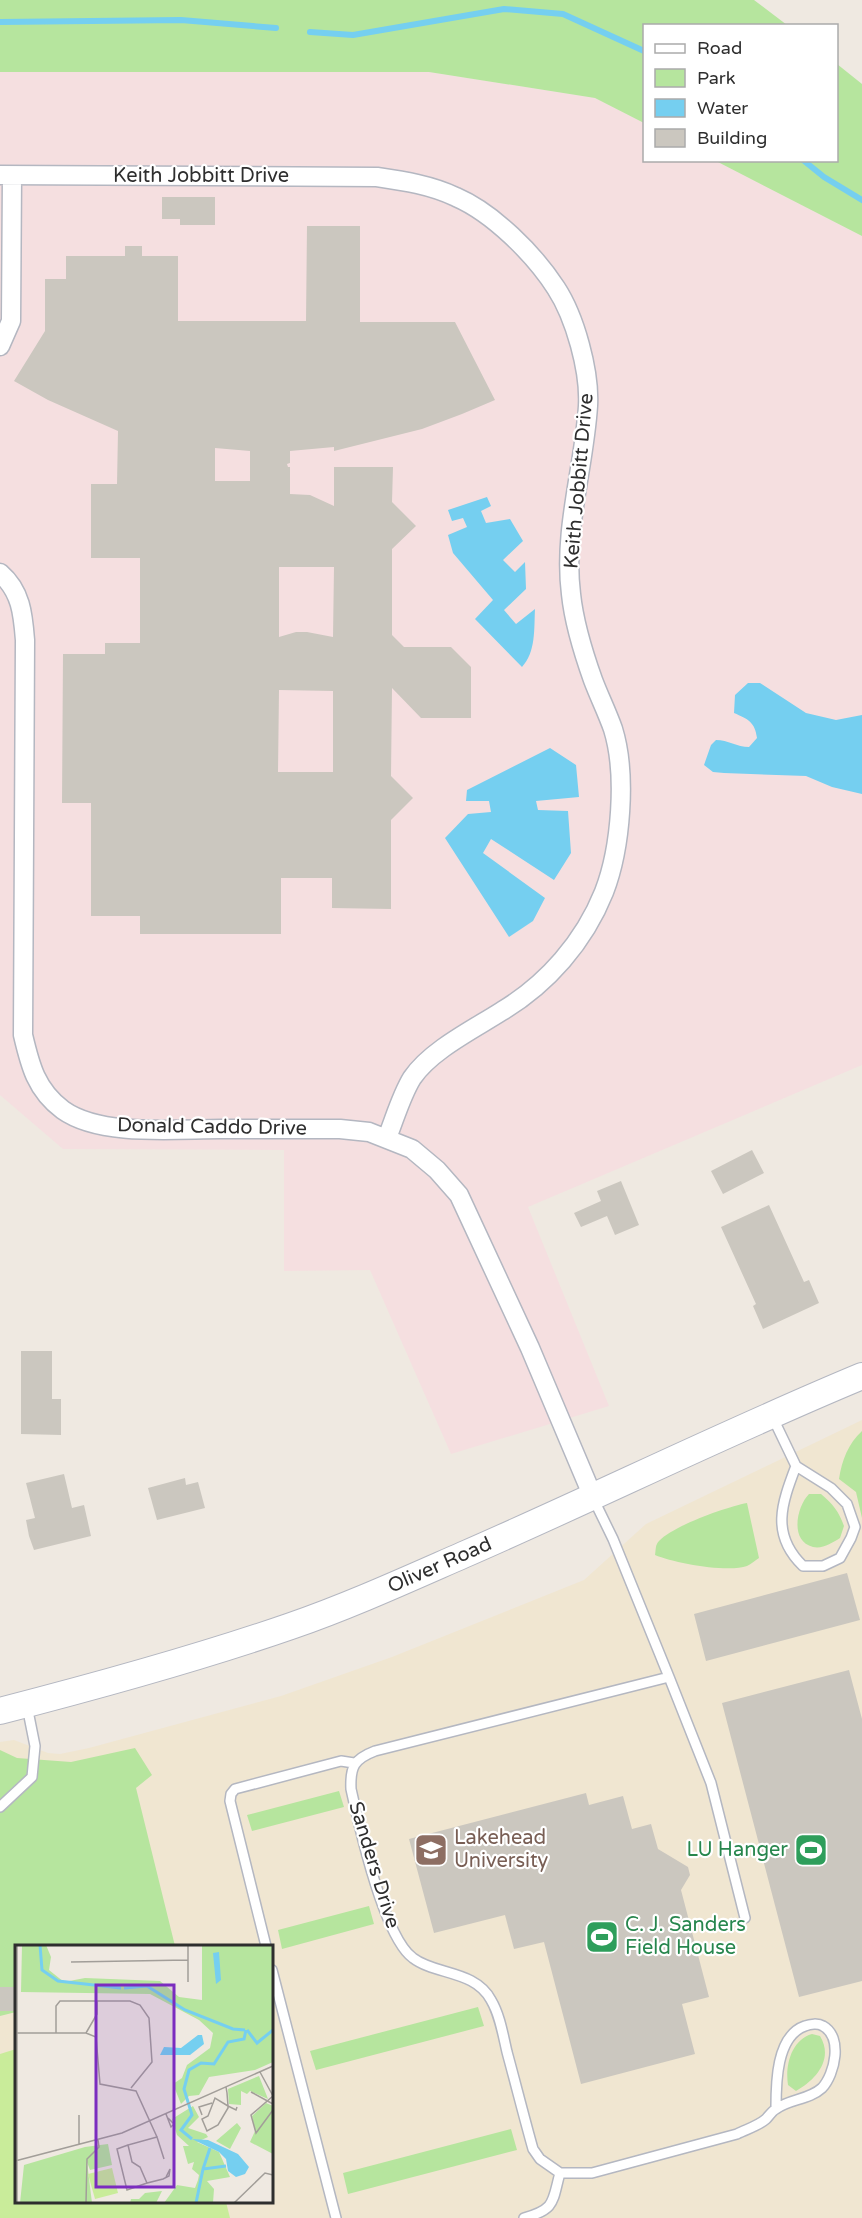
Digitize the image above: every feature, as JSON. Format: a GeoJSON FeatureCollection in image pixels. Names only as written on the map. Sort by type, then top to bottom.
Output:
{"type":"FeatureCollection","features":[{"type":"Feature","properties":{"kind":"main road","name":"Oliver Road"},"geometry":{"type":"LineString","coordinates":[[0,1711],[199,1655],[292,1626],[410,1579],[771,1414],[862,1376]]}},
{"type":"Feature","properties":{"kind":"street"},"geometry":{"type":"LineString","coordinates":[[0,346],[11,321],[6,176]]}},
{"type":"Feature","properties":{"kind":"street","name":"Keith Jobbitt Drive"},"geometry":{"type":"LineString","coordinates":[[6,176],[376,177],[420,184],[458,197],[507,232],[558,290],[572,324],[586,367],[588,395],[583,458],[568,551],[571,594],[579,636],[613,730],[619,766],[616,851],[603,893],[579,939],[554,971],[521,998],[444,1047],[413,1076],[387,1138]]}},
{"type":"Feature","properties":{"kind":"street","name":"Donald Caddo Drive"},"geometry":{"type":"LineString","coordinates":[[0,573],[16,592],[22,608],[25,640],[23,1035],[31,1070],[44,1091],[63,1110],[82,1119],[111,1127],[340,1129],[369,1132],[412,1149],[437,1170],[459,1195],[530,1348],[593,1497]]}},
{"type":"Feature","properties":{"kind":"lane"},"geometry":{"type":"LineString","coordinates":[[771,1414],[796,1466],[831,1488],[847,1504],[855,1527],[840,1558],[823,1566],[803,1566],[791,1554],[782,1536],[781,1516],[786,1493],[796,1466]]}},
{"type":"Feature","properties":{"kind":"lane"},"geometry":{"type":"LineString","coordinates":[[593,1497],[613,1539],[711,1783],[746,1918]]}},
{"type":"Feature","properties":{"kind":"lane"},"geometry":{"type":"LineString","coordinates":[[266,1945],[230,1801],[235,1789],[341,1761],[354,1763],[363,1755],[375,1750],[669,1677]]}},
{"type":"Feature","properties":{"kind":"lane"},"geometry":{"type":"LineString","coordinates":[[0,1807],[32,1777],[35,1746],[27,1704]]}},
{"type":"Feature","properties":{"kind":"lane","name":"Sanders Drive"},"geometry":{"type":"LineString","coordinates":[[354,1763],[351,1789],[361,1833],[372,1873],[398,1941],[412,1958],[454,1973],[485,1991],[492,2000],[533,2149],[540,2159],[560,2173]]}},
{"type":"Feature","properties":{"kind":"lane"},"geometry":{"type":"LineString","coordinates":[[273,1974],[336,2218]]}},
{"type":"Feature","properties":{"kind":"lane"},"geometry":{"type":"LineString","coordinates":[[524,2218],[542,2213],[550,2206],[560,2173],[592,2173],[738,2134],[759,2124],[776,2108],[807,2098],[822,2088],[831,2073],[836,2058],[829,2031],[822,2025],[802,2026],[796,2030],[786,2046],[777,2070],[776,2108]]}},
{"type":"Feature","properties":{"kind":"shaded area"},"geometry":{"type":"Polygon","coordinates":[[[0,72],[429,72],[595,98],[643,122],[643,162],[718,162],[862,236],[862,1065],[528,1207],[609,1406],[451,1454],[370,1270],[284,1271],[284,1150],[63,1149],[0,1095],[0,72]]]}},
{"type":"Feature","properties":{"kind":"shaded area","name":"Lakehead University"},"geometry":{"type":"Polygon","coordinates":[[[862,1420],[862,2218],[0,2218],[0,1742],[14,1740],[48,1753],[60,1754],[281,1696],[392,1657],[584,1580],[646,1524],[862,1420]]]}},
{"type":"Feature","properties":{"kind":"green space"},"geometry":{"type":"Polygon","coordinates":[[[0,0],[754,0],[786,24],[643,24],[643,122],[595,98],[429,72],[0,72],[0,0]]]}},
{"type":"Feature","properties":{"kind":"green space"},"geometry":{"type":"Polygon","coordinates":[[[838,65],[862,84],[862,236],[718,162],[838,162],[838,65]]]}},
{"type":"Feature","properties":{"kind":"green space"},"geometry":{"type":"Polygon","coordinates":[[[862,1431],[862,1518],[856,1492],[839,1479],[846,1453],[862,1431]]]}},
{"type":"Feature","properties":{"kind":"green space"},"geometry":{"type":"Polygon","coordinates":[[[809,1494],[821,1494],[838,1512],[844,1526],[840,1538],[831,1544],[813,1547],[801,1538],[798,1531],[799,1514],[809,1494]]]}},
{"type":"Feature","properties":{"kind":"green space"},"geometry":{"type":"Polygon","coordinates":[[[747,1503],[759,1558],[749,1565],[738,1568],[715,1568],[687,1564],[655,1555],[658,1543],[676,1529],[714,1513],[747,1503]]]}},
{"type":"Feature","properties":{"kind":"green space"},"geometry":{"type":"Polygon","coordinates":[[[135,1748],[152,1775],[136,1788],[175,1945],[15,1945],[15,2012],[0,2016],[0,1750],[17,1758],[71,1762],[135,1748]]]}},
{"type":"Feature","properties":{"kind":"green space"},"geometry":{"type":"Polygon","coordinates":[[[339,1791],[344,1807],[252,1831],[247,1815],[339,1791]]]}},
{"type":"Feature","properties":{"kind":"green space"},"geometry":{"type":"Polygon","coordinates":[[[369,1906],[374,1924],[282,1949],[278,1930],[369,1906]]]}},
{"type":"Feature","properties":{"kind":"green space"},"geometry":{"type":"Polygon","coordinates":[[[478,2007],[484,2026],[316,2070],[310,2051],[478,2007]]]}},
{"type":"Feature","properties":{"kind":"green space"},"geometry":{"type":"Polygon","coordinates":[[[812,2034],[820,2036],[824,2045],[824,2061],[816,2075],[796,2091],[788,2085],[789,2062],[794,2048],[805,2037],[812,2034]]]}},
{"type":"Feature","properties":{"kind":"green space"},"geometry":{"type":"Polygon","coordinates":[[[15,2049],[15,2203],[226,2203],[230,2218],[0,2218],[0,2054],[15,2049]]]}},
{"type":"Feature","properties":{"kind":"green space"},"geometry":{"type":"Polygon","coordinates":[[[511,2129],[517,2150],[348,2194],[343,2173],[511,2129]]]}},
{"type":"Feature","properties":{"kind":"water"},"geometry":{"type":"Polygon","coordinates":[[[487,497],[491,506],[481,511],[486,523],[510,519],[523,541],[503,560],[515,572],[525,562],[526,589],[504,610],[516,624],[535,609],[532,647],[522,667],[475,619],[493,600],[453,553],[448,535],[467,527],[463,518],[452,521],[448,510],[487,497]]]}},
{"type":"Feature","properties":{"kind":"water"},"geometry":{"type":"Polygon","coordinates":[[[748,683],[760,683],[806,713],[836,720],[862,715],[862,794],[832,787],[806,776],[713,772],[704,765],[711,745],[716,740],[749,747],[757,738],[755,728],[750,722],[734,713],[735,695],[748,683]]]}},
{"type":"Feature","properties":{"kind":"water"},"geometry":{"type":"Polygon","coordinates":[[[550,748],[576,765],[579,797],[536,801],[538,810],[568,811],[571,853],[554,880],[491,839],[483,853],[545,898],[533,921],[509,937],[445,838],[468,814],[491,812],[489,801],[466,801],[467,790],[550,748]]]}},
{"type":"Feature","properties":{"kind":"building"},"geometry":{"type":"Polygon","coordinates":[[[162,197],[215,197],[215,225],[180,225],[180,219],[162,219],[162,197]]]}},
{"type":"Feature","properties":{"kind":"building"},"geometry":{"type":"Polygon","coordinates":[[[307,226],[360,226],[360,322],[455,322],[495,400],[422,429],[334,451],[334,447],[290,451],[290,463],[287,464],[290,467],[290,494],[310,495],[334,506],[334,467],[393,467],[392,502],[416,526],[392,549],[392,635],[404,647],[451,647],[471,667],[471,718],[421,718],[392,688],[391,776],[413,798],[391,820],[391,909],[332,908],[332,878],[281,878],[281,934],[140,934],[140,916],[91,916],[91,803],[62,803],[63,654],[105,654],[105,643],[140,643],[140,558],[91,558],[91,484],[117,484],[118,431],[48,400],[14,381],[45,331],[45,279],[66,279],[66,256],[125,256],[125,246],[142,246],[142,256],[178,256],[178,321],[306,321],[307,226]],[[215,448],[215,481],[250,481],[250,451],[215,448]],[[279,567],[279,637],[296,632],[307,632],[333,637],[334,567],[279,567]],[[279,690],[278,772],[333,772],[333,691],[279,690]]]}},
{"type":"Feature","properties":{"kind":"building"},"geometry":{"type":"Polygon","coordinates":[[[752,1150],[764,1173],[723,1194],[711,1171],[752,1150]]]}},
{"type":"Feature","properties":{"kind":"building"},"geometry":{"type":"Polygon","coordinates":[[[621,1181],[639,1225],[615,1235],[607,1216],[581,1227],[574,1213],[601,1201],[597,1191],[621,1181]]]}},
{"type":"Feature","properties":{"kind":"building"},"geometry":{"type":"Polygon","coordinates":[[[769,1205],[804,1282],[809,1280],[819,1303],[763,1329],[753,1306],[756,1304],[721,1227],[769,1205]]]}},
{"type":"Feature","properties":{"kind":"building"},"geometry":{"type":"Polygon","coordinates":[[[21,1351],[52,1351],[52,1399],[61,1399],[61,1435],[21,1434],[21,1351]]]}},
{"type":"Feature","properties":{"kind":"building"},"geometry":{"type":"Polygon","coordinates":[[[64,1474],[72,1508],[84,1505],[91,1536],[34,1550],[26,1520],[35,1518],[26,1483],[64,1474]]]}},
{"type":"Feature","properties":{"kind":"building"},"geometry":{"type":"Polygon","coordinates":[[[185,1478],[186,1485],[198,1482],[205,1508],[157,1520],[148,1488],[185,1478]]]}},
{"type":"Feature","properties":{"kind":"building"},"geometry":{"type":"Polygon","coordinates":[[[847,1573],[860,1620],[706,1661],[694,1614],[847,1573]]]}},
{"type":"Feature","properties":{"kind":"building","name":"LU Hanger"},"geometry":{"type":"Polygon","coordinates":[[[849,1670],[862,1719],[862,1981],[799,1997],[722,1703],[849,1670]]]}},
{"type":"Feature","properties":{"kind":"building","name":"C. J. Sanders Field House"},"geometry":{"type":"Polygon","coordinates":[[[586,1793],[589,1805],[623,1796],[632,1829],[651,1824],[658,1849],[688,1867],[690,1875],[681,1890],[709,1997],[682,2004],[695,2054],[581,2084],[544,1942],[514,1949],[505,1915],[434,1933],[409,1839],[586,1793]]]}},
{"type":"Feature","properties":{"kind":"building"},"geometry":{"type":"Polygon","coordinates":[[[0,1987],[15,1987],[15,2011],[0,2011],[0,1987]]]}},
{"type":"Feature","properties":{"kind":"waterway"},"geometry":{"type":"LineString","coordinates":[[310,32],[353,35],[504,9],[563,14],[643,51]]}},
{"type":"Feature","properties":{"kind":"waterway"},"geometry":{"type":"LineString","coordinates":[[0,22],[181,20],[276,28]]}},
{"type":"Feature","properties":{"kind":"waterway"},"geometry":{"type":"LineString","coordinates":[[805,162],[824,177],[862,200]]}},
{"type":"Feature","properties":{"kind":"place","name":"Lakehead University"},"geometry":{"type":"Point","coordinates":[431,1850]}},
{"type":"Feature","properties":{"kind":"place","name":"LU Hanger"},"geometry":{"type":"Point","coordinates":[811,1850]}},
{"type":"Feature","properties":{"kind":"place","name":"C. J. Sanders Field House"},"geometry":{"type":"Point","coordinates":[602,1937]}}]}
